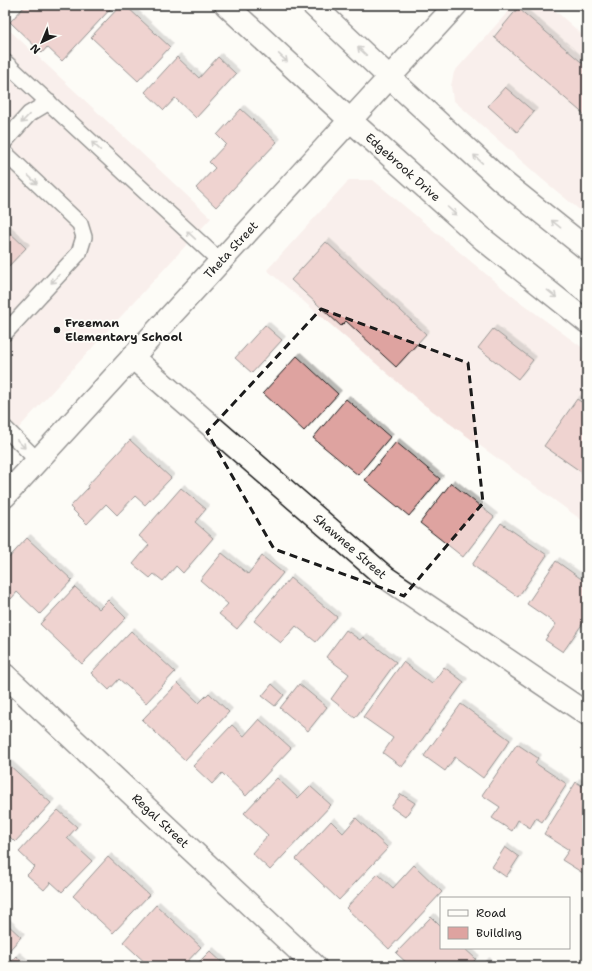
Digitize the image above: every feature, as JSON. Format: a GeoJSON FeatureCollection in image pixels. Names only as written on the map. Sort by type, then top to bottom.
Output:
{"type":"FeatureCollection","features":[{"type":"Feature","properties":{"kind":"street","name":"Edgebrook Drive"},"geometry":{"type":"LineString","coordinates":[[226,5],[350,120],[484,240],[587,322]]}},
{"type":"Feature","properties":{"kind":"street"},"geometry":{"type":"LineString","coordinates":[[313,5],[502,181],[587,249]]}},
{"type":"Feature","properties":{"kind":"street","name":"Theta Street"},"geometry":{"type":"LineString","coordinates":[[5,496],[456,5]]}},
{"type":"Feature","properties":{"kind":"street","name":"Shawnee Street"},"geometry":{"type":"LineString","coordinates":[[132,356],[385,577],[587,714]]}},
{"type":"Feature","properties":{"kind":"street","name":"Regal Street"},"geometry":{"type":"LineString","coordinates":[[5,675],[315,966]]}},
{"type":"Feature","properties":{"kind":"lane"},"geometry":{"type":"LineString","coordinates":[[5,62],[220,261]]}},
{"type":"Feature","properties":{"kind":"lane"},"geometry":{"type":"LineString","coordinates":[[5,141],[29,114],[49,102]]}},
{"type":"Feature","properties":{"kind":"lane"},"geometry":{"type":"LineString","coordinates":[[5,153],[80,224],[84,237],[79,253],[5,332]]}},
{"type":"Feature","properties":{"kind":"lane"},"geometry":{"type":"LineString","coordinates":[[5,428],[37,460]]}},
{"type":"Feature","properties":{"kind":"highlighted area"},"geometry":{"type":"Polygon","coordinates":[[[321,309],[468,363],[483,503],[404,596],[274,549],[207,432],[321,309]]]}},
{"type":"Feature","properties":{"kind":"shaded area"},"geometry":{"type":"Polygon","coordinates":[[[514,5],[549,5],[587,39],[587,216],[543,180],[453,100],[451,86],[454,72],[514,5]]]}},
{"type":"Feature","properties":{"kind":"shaded area","name":"Freeman Elementary School"},"geometry":{"type":"Polygon","coordinates":[[[5,26],[211,218],[5,443],[5,26]]]}},
{"type":"Feature","properties":{"kind":"shaded area"},"geometry":{"type":"Polygon","coordinates":[[[349,180],[373,180],[516,299],[587,351],[587,524],[423,404],[267,270],[349,180]]]}},
{"type":"Feature","properties":{"kind":"building"},"geometry":{"type":"Polygon","coordinates":[[[26,5],[114,5],[62,61],[47,47],[42,53],[10,22],[26,5]]]}},
{"type":"Feature","properties":{"kind":"building"},"geometry":{"type":"Polygon","coordinates":[[[121,5],[125,5],[170,47],[138,81],[91,37],[121,5]]]}},
{"type":"Feature","properties":{"kind":"building"},"geometry":{"type":"Polygon","coordinates":[[[518,8],[587,67],[587,117],[494,37],[518,8]]]}},
{"type":"Feature","properties":{"kind":"building"},"geometry":{"type":"Polygon","coordinates":[[[177,57],[199,78],[218,57],[236,74],[196,118],[175,98],[164,110],[145,92],[177,57]]]}},
{"type":"Feature","properties":{"kind":"building"},"geometry":{"type":"Polygon","coordinates":[[[505,87],[534,112],[517,132],[488,106],[505,87]]]}},
{"type":"Feature","properties":{"kind":"building"},"geometry":{"type":"Polygon","coordinates":[[[241,109],[277,142],[216,207],[196,188],[215,168],[209,162],[226,144],[217,135],[241,109]]]}},
{"type":"Feature","properties":{"kind":"building"},"geometry":{"type":"Polygon","coordinates":[[[5,228],[26,248],[5,270],[5,228]]]}},
{"type":"Feature","properties":{"kind":"building"},"geometry":{"type":"Polygon","coordinates":[[[326,242],[426,334],[396,367],[346,321],[341,326],[291,280],[326,242]]]}},
{"type":"Feature","properties":{"kind":"building"},"geometry":{"type":"Polygon","coordinates":[[[265,325],[282,340],[252,373],[235,358],[265,325]]]}},
{"type":"Feature","properties":{"kind":"building"},"geometry":{"type":"Polygon","coordinates":[[[493,329],[533,360],[518,379],[478,348],[493,329]]]}},
{"type":"Feature","properties":{"kind":"building"},"geometry":{"type":"Polygon","coordinates":[[[297,356],[338,394],[304,431],[263,393],[297,356]]]}},
{"type":"Feature","properties":{"kind":"building"},"geometry":{"type":"Polygon","coordinates":[[[346,399],[390,437],[358,475],[313,438],[346,399]]]}},
{"type":"Feature","properties":{"kind":"building"},"geometry":{"type":"Polygon","coordinates":[[[577,399],[587,406],[587,476],[544,446],[577,399]]]}},
{"type":"Feature","properties":{"kind":"building"},"geometry":{"type":"Polygon","coordinates":[[[130,440],[171,478],[145,505],[135,496],[117,515],[106,504],[87,524],[70,507],[88,488],[87,486],[130,440]]]}},
{"type":"Feature","properties":{"kind":"building"},"geometry":{"type":"Polygon","coordinates":[[[396,442],[440,479],[409,516],[365,480],[396,442]]]}},
{"type":"Feature","properties":{"kind":"building"},"geometry":{"type":"Polygon","coordinates":[[[451,483],[494,517],[463,557],[420,523],[451,483]]]}},
{"type":"Feature","properties":{"kind":"building"},"geometry":{"type":"Polygon","coordinates":[[[181,488],[206,509],[195,522],[213,538],[183,573],[176,566],[163,581],[154,574],[150,578],[133,564],[149,545],[139,536],[181,488]]]}},
{"type":"Feature","properties":{"kind":"building"},"geometry":{"type":"Polygon","coordinates":[[[501,523],[547,555],[518,597],[472,565],[501,523]]]}},
{"type":"Feature","properties":{"kind":"building"},"geometry":{"type":"Polygon","coordinates":[[[27,538],[72,580],[40,614],[17,592],[11,599],[5,593],[5,562],[27,538]]]}},
{"type":"Feature","properties":{"kind":"building"},"geometry":{"type":"Polygon","coordinates":[[[222,553],[248,574],[262,556],[283,573],[237,629],[219,614],[228,604],[200,580],[222,553]]]}},
{"type":"Feature","properties":{"kind":"building"},"geometry":{"type":"Polygon","coordinates":[[[556,561],[587,583],[587,617],[563,652],[545,640],[556,624],[527,604],[556,561]]]}},
{"type":"Feature","properties":{"kind":"building"},"geometry":{"type":"Polygon","coordinates":[[[290,578],[337,617],[316,642],[296,626],[281,643],[254,621],[290,578]]]}},
{"type":"Feature","properties":{"kind":"building"},"geometry":{"type":"Polygon","coordinates":[[[75,587],[99,609],[108,600],[126,618],[82,664],[40,624],[75,587]]]}},
{"type":"Feature","properties":{"kind":"building"},"geometry":{"type":"Polygon","coordinates":[[[346,630],[360,640],[363,637],[396,662],[355,718],[331,699],[349,674],[326,657],[346,630]]]}},
{"type":"Feature","properties":{"kind":"building"},"geometry":{"type":"Polygon","coordinates":[[[131,631],[175,672],[146,703],[119,679],[109,690],[91,673],[131,631]]]}},
{"type":"Feature","properties":{"kind":"building"},"geometry":{"type":"Polygon","coordinates":[[[403,662],[432,684],[444,667],[464,682],[402,767],[383,753],[393,738],[363,717],[403,662]]]}},
{"type":"Feature","properties":{"kind":"building"},"geometry":{"type":"Polygon","coordinates":[[[178,683],[199,703],[209,693],[229,712],[185,760],[142,720],[178,683]]]}},
{"type":"Feature","properties":{"kind":"building"},"geometry":{"type":"Polygon","coordinates":[[[272,684],[284,695],[275,706],[262,696],[272,684]]]}},
{"type":"Feature","properties":{"kind":"building"},"geometry":{"type":"Polygon","coordinates":[[[299,684],[327,707],[308,731],[280,708],[299,684]]]}},
{"type":"Feature","properties":{"kind":"building"},"geometry":{"type":"Polygon","coordinates":[[[461,704],[510,740],[483,778],[455,757],[445,771],[424,756],[461,704]]]}},
{"type":"Feature","properties":{"kind":"building"},"geometry":{"type":"Polygon","coordinates":[[[259,719],[291,748],[246,796],[222,773],[212,784],[193,766],[232,725],[244,736],[259,719]]]}},
{"type":"Feature","properties":{"kind":"building"},"geometry":{"type":"Polygon","coordinates":[[[517,744],[538,758],[535,763],[567,784],[542,822],[536,818],[530,828],[518,820],[512,831],[492,818],[500,807],[482,795],[517,744]]]}},
{"type":"Feature","properties":{"kind":"building"},"geometry":{"type":"Polygon","coordinates":[[[7,763],[51,803],[15,842],[5,832],[5,765],[7,763]]]}},
{"type":"Feature","properties":{"kind":"building"},"geometry":{"type":"Polygon","coordinates":[[[277,778],[298,798],[310,786],[331,805],[270,870],[252,853],[268,835],[244,813],[277,778]]]}},
{"type":"Feature","properties":{"kind":"building"},"geometry":{"type":"Polygon","coordinates":[[[576,782],[587,789],[586,875],[562,860],[569,850],[544,834],[576,782]]]}},
{"type":"Feature","properties":{"kind":"building"},"geometry":{"type":"Polygon","coordinates":[[[401,794],[415,803],[405,817],[391,807],[401,794]]]}},
{"type":"Feature","properties":{"kind":"building"},"geometry":{"type":"Polygon","coordinates":[[[58,810],[77,827],[67,838],[92,861],[62,892],[51,882],[44,890],[27,875],[35,867],[19,852],[58,810]]]}},
{"type":"Feature","properties":{"kind":"building"},"geometry":{"type":"Polygon","coordinates":[[[356,818],[388,848],[339,900],[296,859],[331,821],[343,833],[356,818]]]}},
{"type":"Feature","properties":{"kind":"building"},"geometry":{"type":"Polygon","coordinates":[[[505,847],[519,857],[506,877],[492,867],[505,847]]]}},
{"type":"Feature","properties":{"kind":"building"},"geometry":{"type":"Polygon","coordinates":[[[108,857],[149,895],[113,933],[73,896],[108,857]]]}},
{"type":"Feature","properties":{"kind":"building"},"geometry":{"type":"Polygon","coordinates":[[[414,865],[442,892],[389,949],[346,908],[378,874],[393,888],[414,865]]]}},
{"type":"Feature","properties":{"kind":"building"},"geometry":{"type":"Polygon","coordinates":[[[156,905],[201,947],[183,966],[149,966],[123,942],[156,905]]]}},
{"type":"Feature","properties":{"kind":"building"},"geometry":{"type":"Polygon","coordinates":[[[431,917],[440,926],[440,949],[465,949],[476,959],[469,966],[410,966],[396,953],[431,917]]]}},
{"type":"Feature","properties":{"kind":"building"},"geometry":{"type":"Polygon","coordinates":[[[5,922],[21,937],[5,955],[5,922]]]}},
{"type":"Feature","properties":{"kind":"building"},"geometry":{"type":"Polygon","coordinates":[[[210,951],[226,966],[195,966],[210,951]]]}},
{"type":"Feature","properties":{"kind":"building"},"geometry":{"type":"Polygon","coordinates":[[[16,956],[28,966],[7,966],[16,956]]]}},
{"type":"Feature","properties":{"kind":"building"},"geometry":{"type":"Polygon","coordinates":[[[486,961],[491,966],[481,966],[486,961]]]}},
{"type":"Feature","properties":{"kind":"place","name":"Freeman Elementary School"},"geometry":{"type":"Point","coordinates":[57,330]}}]}
